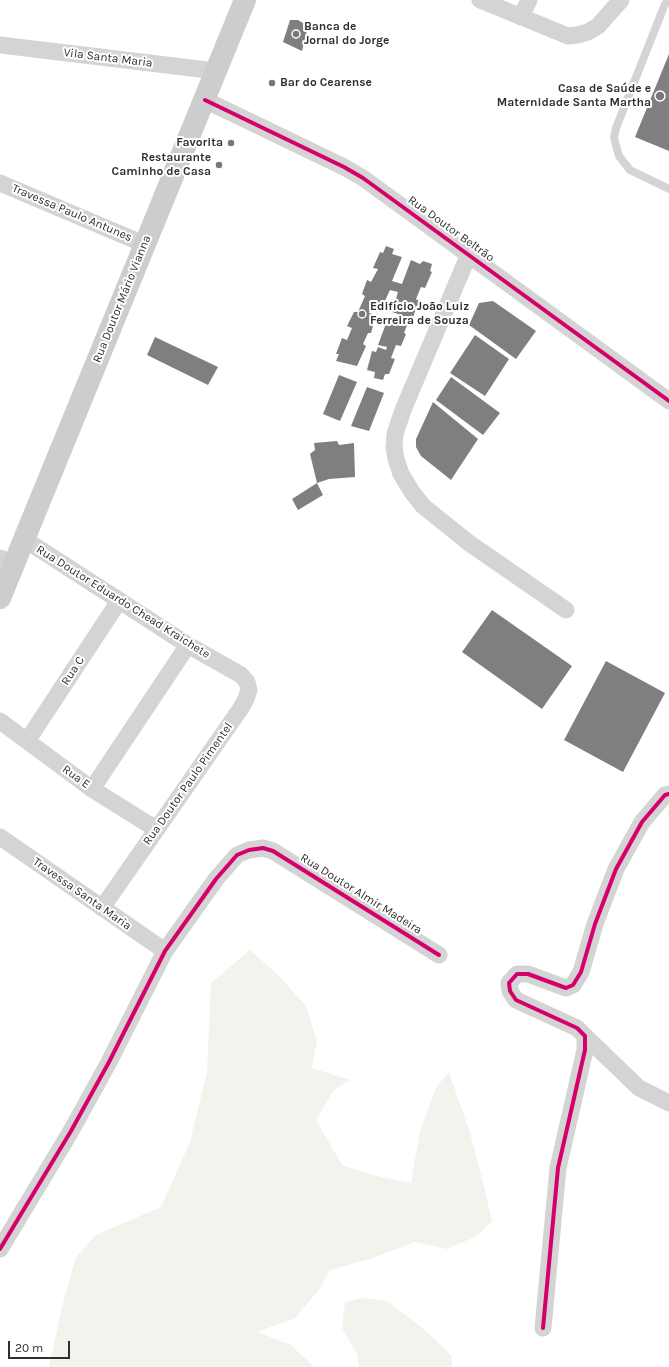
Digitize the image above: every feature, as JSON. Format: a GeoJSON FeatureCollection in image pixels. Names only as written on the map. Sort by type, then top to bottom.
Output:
{"type":"FeatureCollection","features":[{"type":"Feature","properties":{"kind":"main road","name":"Rua Doutor Mário Vianna"},"geometry":{"type":"LineString","coordinates":[[0,598],[7,561],[24,539],[245,0]]}},
{"type":"Feature","properties":{"kind":"street"},"geometry":{"type":"LineString","coordinates":[[480,0],[568,36],[588,32],[598,26],[621,0]]}},
{"type":"Feature","properties":{"kind":"street"},"geometry":{"type":"LineString","coordinates":[[521,17],[529,0]]}},
{"type":"Feature","properties":{"kind":"street","name":"Vila Santa Maria"},"geometry":{"type":"LineString","coordinates":[[0,45],[216,71]]}},
{"type":"Feature","properties":{"kind":"street","name":"Rua Doutor Beltrão"},"geometry":{"type":"LineString","coordinates":[[205,100],[344,167],[377,187],[669,401]]}},
{"type":"Feature","properties":{"kind":"street","name":"Travessa Paulo Antunes"},"geometry":{"type":"LineString","coordinates":[[0,183],[144,244]]}},
{"type":"Feature","properties":{"kind":"street"},"geometry":{"type":"LineString","coordinates":[[469,254],[403,410],[395,434],[394,447],[396,459],[401,474],[423,506],[469,543],[566,610]]}},
{"type":"Feature","properties":{"kind":"street","name":"Rua Doutor Eduardo Chead Kraichete"},"geometry":{"type":"LineString","coordinates":[[24,539],[188,645],[222,664]]}},
{"type":"Feature","properties":{"kind":"street","name":"Rua C"},"geometry":{"type":"LineString","coordinates":[[27,741],[119,601]]}},
{"type":"Feature","properties":{"kind":"street"},"geometry":{"type":"LineString","coordinates":[[92,789],[188,645]]}},
{"type":"Feature","properties":{"kind":"street","name":"Rua Doutor Paulo Pimentel"},"geometry":{"type":"LineString","coordinates":[[102,908],[246,699],[249,690],[247,682],[241,675],[222,664]]}},
{"type":"Feature","properties":{"kind":"street","name":"Rua E"},"geometry":{"type":"LineString","coordinates":[[0,721],[92,789],[156,829]]}},
{"type":"Feature","properties":{"kind":"street"},"geometry":{"type":"LineString","coordinates":[[669,794],[665,795],[642,822],[616,868],[595,924],[581,972],[573,985],[566,988],[528,974],[517,974],[510,983],[510,992],[516,1000],[577,1028],[639,1088],[669,1103]]}},
{"type":"Feature","properties":{"kind":"street","name":"Travessa Santa Maria"},"geometry":{"type":"LineString","coordinates":[[0,837],[165,951]]}},
{"type":"Feature","properties":{"kind":"street","name":"Rua Doutor Almir Madeira"},"geometry":{"type":"LineString","coordinates":[[165,951],[216,879],[237,855],[249,850],[263,848],[272,851],[439,955]]}},
{"type":"Feature","properties":{"kind":"street"},"geometry":{"type":"LineString","coordinates":[[0,1249],[109,1062],[165,951]]}},
{"type":"Feature","properties":{"kind":"street"},"geometry":{"type":"LineString","coordinates":[[543,1328],[558,1168],[585,1050],[585,1036]]}},
{"type":"Feature","properties":{"kind":"lane"},"geometry":{"type":"LineString","coordinates":[[669,0],[665,4],[616,128],[614,138],[619,156],[630,170],[669,189]]}},
{"type":"Feature","properties":{"kind":"shaded area"},"geometry":{"type":"Polygon","coordinates":[[[250,950],[277,974],[306,1006],[317,1041],[312,1068],[350,1080],[334,1090],[316,1120],[342,1165],[372,1175],[411,1183],[420,1131],[437,1086],[449,1072],[470,1133],[492,1221],[477,1236],[447,1249],[415,1242],[370,1259],[330,1270],[318,1291],[295,1318],[257,1332],[291,1345],[314,1367],[49,1367],[63,1303],[76,1257],[96,1235],[161,1207],[190,1142],[207,1072],[211,983],[250,950]]]}},
{"type":"Feature","properties":{"kind":"shaded area"},"geometry":{"type":"Polygon","coordinates":[[[363,1298],[387,1301],[412,1320],[452,1356],[452,1367],[359,1367],[357,1354],[342,1328],[345,1302],[363,1298]]]}},
{"type":"Feature","properties":{"kind":"building","name":"Banca de Jornal do Jorge"},"geometry":{"type":"Polygon","coordinates":[[[290,20],[298,20],[308,26],[302,51],[283,42],[290,20]]]}},
{"type":"Feature","properties":{"kind":"building","name":"Casa de Saúde e Maternidade Santa Martha"},"geometry":{"type":"Polygon","coordinates":[[[669,54],[669,151],[635,137],[669,54]]]}},
{"type":"Feature","properties":{"kind":"building","name":"Edifício João Luiz Ferreira de Souza"},"geometry":{"type":"Polygon","coordinates":[[[386,246],[394,249],[392,254],[402,257],[392,281],[402,284],[411,260],[420,264],[423,261],[432,264],[430,271],[432,272],[425,288],[421,287],[416,299],[419,301],[413,317],[411,315],[401,346],[396,345],[391,358],[395,359],[389,374],[385,374],[383,380],[374,378],[375,372],[367,370],[372,351],[376,352],[378,347],[386,350],[387,347],[378,345],[387,321],[397,324],[401,315],[392,312],[398,292],[390,290],[383,305],[372,303],[369,313],[376,315],[371,333],[368,333],[363,344],[366,346],[357,366],[336,361],[339,354],[336,354],[342,338],[347,340],[352,328],[347,326],[354,312],[358,312],[365,296],[362,294],[367,280],[371,282],[378,269],[373,268],[380,252],[383,253],[386,246]]]}},
{"type":"Feature","properties":{"kind":"building"},"geometry":{"type":"Polygon","coordinates":[[[493,301],[536,331],[516,359],[469,325],[479,303],[493,301]]]}},
{"type":"Feature","properties":{"kind":"building"},"geometry":{"type":"Polygon","coordinates":[[[475,335],[509,359],[485,396],[450,373],[475,335]]]}},
{"type":"Feature","properties":{"kind":"building"},"geometry":{"type":"Polygon","coordinates":[[[155,337],[218,367],[208,385],[147,355],[155,337]]]}},
{"type":"Feature","properties":{"kind":"building"},"geometry":{"type":"Polygon","coordinates":[[[339,375],[357,382],[340,421],[323,414],[339,375]]]}},
{"type":"Feature","properties":{"kind":"building"},"geometry":{"type":"Polygon","coordinates":[[[451,377],[500,413],[483,435],[436,400],[451,377]]]}},
{"type":"Feature","properties":{"kind":"building"},"geometry":{"type":"Polygon","coordinates":[[[367,387],[384,393],[369,431],[351,426],[367,387]]]}},
{"type":"Feature","properties":{"kind":"building"},"geometry":{"type":"Polygon","coordinates":[[[433,402],[478,439],[451,480],[421,456],[416,447],[416,439],[433,402]]]}},
{"type":"Feature","properties":{"kind":"building"},"geometry":{"type":"Polygon","coordinates":[[[337,441],[339,445],[354,443],[355,477],[329,479],[317,483],[310,454],[315,450],[314,443],[337,441]]]}},
{"type":"Feature","properties":{"kind":"building"},"geometry":{"type":"Polygon","coordinates":[[[317,483],[323,495],[298,510],[292,499],[317,483]]]}},
{"type":"Feature","properties":{"kind":"building"},"geometry":{"type":"Polygon","coordinates":[[[492,610],[572,666],[542,709],[462,652],[492,610]]]}},
{"type":"Feature","properties":{"kind":"building"},"geometry":{"type":"Polygon","coordinates":[[[606,661],[665,693],[623,772],[564,740],[606,661]]]}},
{"type":"Feature","properties":{"kind":"cycle path"},"geometry":{"type":"LineString","coordinates":[[205,100],[344,167],[363,178],[669,401]]}},
{"type":"Feature","properties":{"kind":"cycle path"},"geometry":{"type":"LineString","coordinates":[[543,1328],[558,1168],[585,1050],[585,1036],[577,1028],[516,1000],[510,991],[509,983],[517,974],[528,974],[566,988],[573,985],[581,972],[595,924],[616,869],[642,822],[665,795],[669,794]]}},
{"type":"Feature","properties":{"kind":"cycle path"},"geometry":{"type":"LineString","coordinates":[[0,1249],[71,1131],[109,1062],[165,951],[216,879],[237,855],[249,850],[263,848],[273,851],[439,955]]}},
{"type":"Feature","properties":{"kind":"place","name":"Banca de Jornal do Jorge"},"geometry":{"type":"Point","coordinates":[296,34]}},
{"type":"Feature","properties":{"kind":"place","name":"Bar do Cearense"},"geometry":{"type":"Point","coordinates":[272,83]}},
{"type":"Feature","properties":{"kind":"place","name":"Casa de Saúde e Maternidade Santa Martha"},"geometry":{"type":"Point","coordinates":[660,96]}},
{"type":"Feature","properties":{"kind":"place","name":"Favorita"},"geometry":{"type":"Point","coordinates":[231,143]}},
{"type":"Feature","properties":{"kind":"place","name":"Restaurante Caminho de Casa"},"geometry":{"type":"Point","coordinates":[219,165]}},
{"type":"Feature","properties":{"kind":"place","name":"Edifício João Luiz Ferreira de Souza"},"geometry":{"type":"Point","coordinates":[362,314]}}]}
